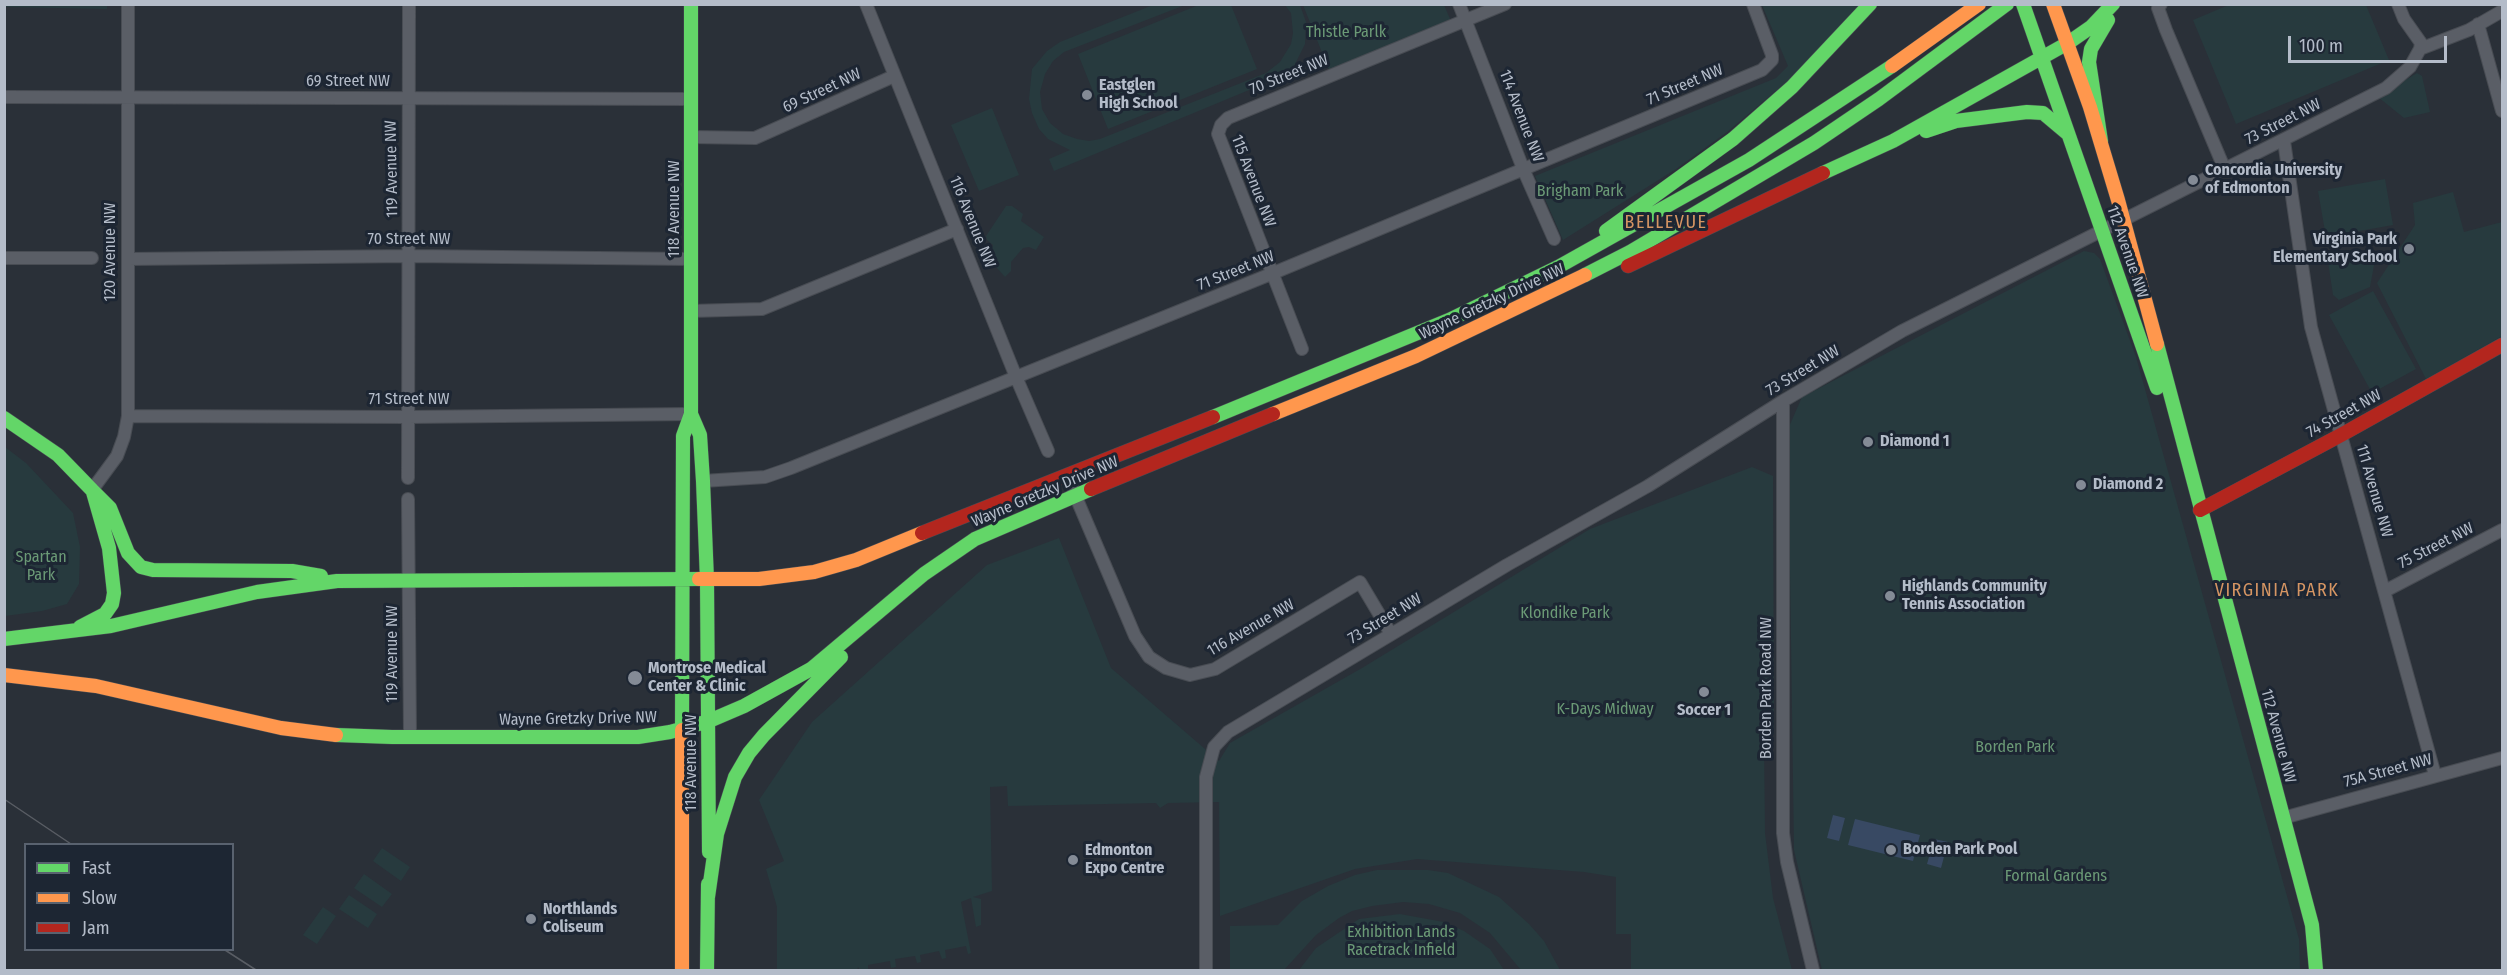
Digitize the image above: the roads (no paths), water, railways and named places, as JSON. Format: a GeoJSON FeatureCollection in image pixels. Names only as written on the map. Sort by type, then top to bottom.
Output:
{"type":"FeatureCollection","features":[{"type":"Feature","properties":{"kind":"main road","name":"118 Avenue NW"},"geometry":{"type":"LineString","coordinates":[[682,970],[681,580],[683,436],[691,414],[691,4]]}},
{"type":"Feature","properties":{"kind":"main road"},"geometry":{"type":"LineString","coordinates":[[1558,267],[1733,139],[1792,87],[1870,4]]}},
{"type":"Feature","properties":{"kind":"main road","name":"Wayne Gretzky Drive NW"},"geometry":{"type":"LineString","coordinates":[[4,639],[70,633],[144,620],[257,592],[337,581],[409,579],[706,580],[790,576],[836,566],[900,544],[1449,320],[1558,267],[1679,202],[1749,160],[1865,85],[1979,4]]}},
{"type":"Feature","properties":{"kind":"main road","name":"Wayne Gretzky Drive NW"},"geometry":{"type":"LineString","coordinates":[[4,675],[96,686],[292,730],[356,736],[654,736],[709,721],[744,706],[811,669],[924,574],[975,539],[1075,495],[1416,356],[1561,288],[1687,220],[1814,143],[1887,93],[2007,4]]}},
{"type":"Feature","properties":{"kind":"main road","name":"112 Avenue NW"},"geometry":{"type":"LineString","coordinates":[[2024,4],[2200,510]]}},
{"type":"Feature","properties":{"kind":"main road"},"geometry":{"type":"LineString","coordinates":[[1561,288],[1629,265],[1893,141],[2068,43],[2091,27],[2115,4]]}},
{"type":"Feature","properties":{"kind":"main road"},"geometry":{"type":"LineString","coordinates":[[2101,141],[2089,62],[2097,36],[2115,4]]}},
{"type":"Feature","properties":{"kind":"main road","name":"112 Avenue NW"},"geometry":{"type":"LineString","coordinates":[[2055,9],[2101,141],[2312,925],[2316,970]]}},
{"type":"Feature","properties":{"kind":"main road"},"geometry":{"type":"LineString","coordinates":[[1893,141],[1956,122],[2027,112],[2043,113],[2068,134]]}},
{"type":"Feature","properties":{"kind":"main road","name":"74 Street NW"},"geometry":{"type":"LineString","coordinates":[[2200,510],[2502,345]]}},
{"type":"Feature","properties":{"kind":"main road","name":"118 Avenue NW"},"geometry":{"type":"LineString","coordinates":[[691,414],[700,435],[706,580],[709,721],[707,970]]}},
{"type":"Feature","properties":{"kind":"main road"},"geometry":{"type":"LineString","coordinates":[[4,418],[58,455],[110,508],[131,557],[141,567],[153,570],[292,571],[337,581]]}},
{"type":"Feature","properties":{"kind":"main road"},"geometry":{"type":"LineString","coordinates":[[70,633],[105,614],[112,604],[114,593],[109,548],[92,490]]}},
{"type":"Feature","properties":{"kind":"main road"},"geometry":{"type":"LineString","coordinates":[[708,897],[719,826],[735,777],[749,753],[885,609]]}},
{"type":"Feature","properties":{"kind":"street","name":"120 Avenue NW"},"geometry":{"type":"LineString","coordinates":[[92,490],[117,456],[128,416],[128,4]]}},
{"type":"Feature","properties":{"kind":"street","name":"119 Avenue NW"},"geometry":{"type":"LineString","coordinates":[[408,478],[410,4]]}},
{"type":"Feature","properties":{"kind":"street","name":"116 Avenue NW"},"geometry":{"type":"LineString","coordinates":[[866,4],[1048,451]]}},
{"type":"Feature","properties":{"kind":"street","name":"114 Avenue NW"},"geometry":{"type":"LineString","coordinates":[[1459,4],[1524,171],[1554,239]]}},
{"type":"Feature","properties":{"kind":"street","name":"70 Street NW"},"geometry":{"type":"LineString","coordinates":[[1221,125],[1228,118],[1505,4]]}},
{"type":"Feature","properties":{"kind":"street","name":"71 Street NW"},"geometry":{"type":"LineString","coordinates":[[703,482],[765,477],[1524,171],[1762,70],[1772,60],[1772,55],[1754,4]]}},
{"type":"Feature","properties":{"kind":"street"},"geometry":{"type":"LineString","coordinates":[[2398,4],[2404,19],[2421,43],[2420,50]]}},
{"type":"Feature","properties":{"kind":"street"},"geometry":{"type":"LineString","coordinates":[[2160,6],[2225,170]]}},
{"type":"Feature","properties":{"kind":"street"},"geometry":{"type":"LineString","coordinates":[[2420,50],[2502,11]]}},
{"type":"Feature","properties":{"kind":"street"},"geometry":{"type":"LineString","coordinates":[[2478,24],[2502,111]]}},
{"type":"Feature","properties":{"kind":"street","name":"73 Street NW"},"geometry":{"type":"LineString","coordinates":[[1206,970],[1206,777],[1214,747],[1228,732],[1507,565],[1648,486],[1902,331],[2386,88],[2410,67],[2420,50]]}},
{"type":"Feature","properties":{"kind":"street","name":"69 Street NW"},"geometry":{"type":"LineString","coordinates":[[691,137],[755,138],[894,76]]}},
{"type":"Feature","properties":{"kind":"street","name":"69 Street NW"},"geometry":{"type":"LineString","coordinates":[[4,97],[691,99]]}},
{"type":"Feature","properties":{"kind":"street","name":"115 Avenue NW"},"geometry":{"type":"LineString","coordinates":[[1221,125],[1218,134],[1302,350]]}},
{"type":"Feature","properties":{"kind":"street","name":"111 Avenue NW"},"geometry":{"type":"LineString","coordinates":[[2284,141],[2311,327],[2435,775]]}},
{"type":"Feature","properties":{"kind":"street"},"geometry":{"type":"LineString","coordinates":[[691,310],[762,309],[957,229]]}},
{"type":"Feature","properties":{"kind":"street","name":"70 Street NW"},"geometry":{"type":"LineString","coordinates":[[128,259],[410,256],[691,259]]}},
{"type":"Feature","properties":{"kind":"street"},"geometry":{"type":"LineString","coordinates":[[4,258],[92,258]]}},
{"type":"Feature","properties":{"kind":"street","name":"Borden Park Road NW"},"geometry":{"type":"LineString","coordinates":[[1783,402],[1784,832],[1787,862],[1813,970]]}},
{"type":"Feature","properties":{"kind":"street","name":"71 Street NW"},"geometry":{"type":"LineString","coordinates":[[128,416],[408,417],[691,414]]}},
{"type":"Feature","properties":{"kind":"street","name":"116 Avenue NW"},"geometry":{"type":"LineString","coordinates":[[1067,476],[1141,647],[1149,657],[1172,671],[1190,675],[1215,669],[1360,582],[1391,634]]}},
{"type":"Feature","properties":{"kind":"street","name":"119 Avenue NW"},"geometry":{"type":"LineString","coordinates":[[408,499],[410,737]]}},
{"type":"Feature","properties":{"kind":"street","name":"75 Street NW"},"geometry":{"type":"LineString","coordinates":[[2385,591],[2502,530]]}},
{"type":"Feature","properties":{"kind":"street","name":"75A Street NW"},"geometry":{"type":"LineString","coordinates":[[2283,818],[2502,758]]}},
{"type":"Feature","properties":{"kind":"street"},"geometry":{"type":"LineString","coordinates":[[2316,955],[2325,970]]}},
{"type":"Feature","properties":{"kind":"water"},"geometry":{"type":"Polygon","coordinates":[[[1833,815],[1845,818],[1839,841],[1827,838],[1833,815]]]}},
{"type":"Feature","properties":{"kind":"water"},"geometry":{"type":"Polygon","coordinates":[[[1855,819],[1920,835],[1913,861],[1848,845],[1855,819]]]}},
{"type":"Feature","properties":{"kind":"water"},"geometry":{"type":"Polygon","coordinates":[[[1934,839],[1948,842],[1941,868],[1927,864],[1934,839]]]}},
{"type":"Feature","properties":{"kind":"tram line"},"geometry":{"type":"LineString","coordinates":[[4,799],[70,843]]}},
{"type":"Feature","properties":{"kind":"tram line"},"geometry":{"type":"LineString","coordinates":[[227,951],[256,970]]}},
{"type":"Feature","properties":{"kind":"place","name":"Eastglen High School"},"geometry":{"type":"Point","coordinates":[1087,95]}},
{"type":"Feature","properties":{"kind":"place","name":"Concordia University of Edmonton"},"geometry":{"type":"Point","coordinates":[2193,180]}},
{"type":"Feature","properties":{"kind":"place","name":"Virginia Park Elementary School"},"geometry":{"type":"Point","coordinates":[2409,249]}},
{"type":"Feature","properties":{"kind":"place","name":"Diamond 1"},"geometry":{"type":"Point","coordinates":[1868,442]}},
{"type":"Feature","properties":{"kind":"place","name":"Diamond 2"},"geometry":{"type":"Point","coordinates":[2081,485]}},
{"type":"Feature","properties":{"kind":"place","name":"Highlands Community Tennis Association"},"geometry":{"type":"Point","coordinates":[1890,596]}},
{"type":"Feature","properties":{"kind":"place","name":"Montrose Medical Center & Clinic"},"geometry":{"type":"Point","coordinates":[635,678]}},
{"type":"Feature","properties":{"kind":"place","name":"Soccer 1"},"geometry":{"type":"Point","coordinates":[1704,692]}},
{"type":"Feature","properties":{"kind":"place","name":"Borden Park Pool"},"geometry":{"type":"Point","coordinates":[1891,850]}},
{"type":"Feature","properties":{"kind":"place","name":"Edmonton Expo Centre"},"geometry":{"type":"Point","coordinates":[1073,860]}},
{"type":"Feature","properties":{"kind":"place","name":"Northlands Coliseum"},"geometry":{"type":"Point","coordinates":[531,919]}},
{"type":"Feature","properties":{"kind":"district","name":"BELLEVUE"},"geometry":{"type":"Point","coordinates":[1666,223]}},
{"type":"Feature","properties":{"kind":"district","name":"VIRGINIA PARK"},"geometry":{"type":"Point","coordinates":[2277,591]}},
{"type":"Feature","properties":{"kind":"park label","name":"Thistle Parlk"},"geometry":{"type":"Point","coordinates":[1346,33]}},
{"type":"Feature","properties":{"kind":"park label","name":"Brigham Park"},"geometry":{"type":"Point","coordinates":[1580,192]}},
{"type":"Feature","properties":{"kind":"park label","name":"Spartan Park"},"geometry":{"type":"Point","coordinates":[41,567]}},
{"type":"Feature","properties":{"kind":"park label","name":"Klondike Park"},"geometry":{"type":"Point","coordinates":[1565,614]}},
{"type":"Feature","properties":{"kind":"park label","name":"K-Days Midway"},"geometry":{"type":"Point","coordinates":[1605,710]}},
{"type":"Feature","properties":{"kind":"park label","name":"Borden Park"},"geometry":{"type":"Point","coordinates":[2015,748]}},
{"type":"Feature","properties":{"kind":"park label","name":"Formal Gardens"},"geometry":{"type":"Point","coordinates":[2056,877]}},
{"type":"Feature","properties":{"kind":"park label","name":"Exhibition Lands Racetrack Infield"},"geometry":{"type":"Point","coordinates":[1401,942]}}]}
